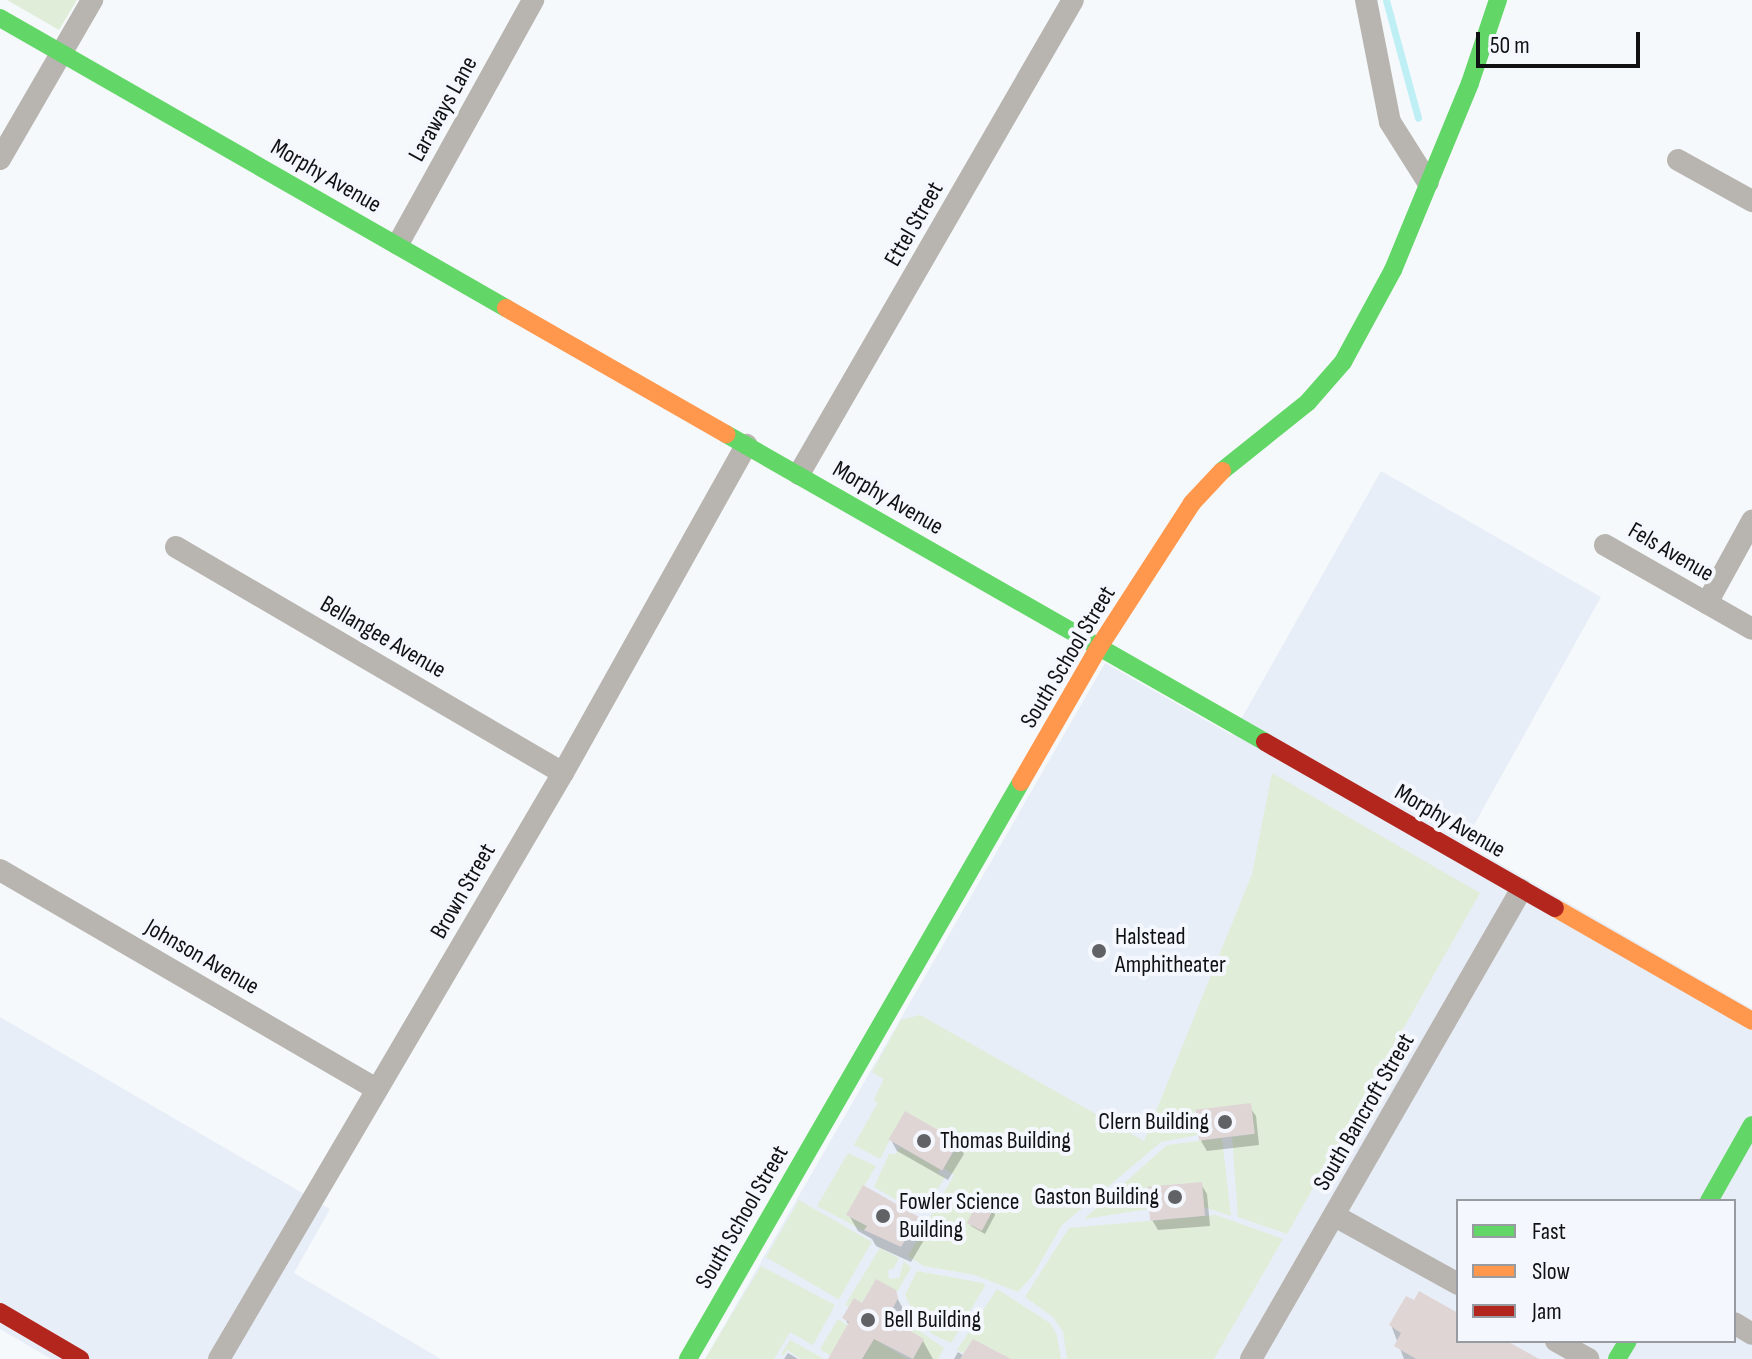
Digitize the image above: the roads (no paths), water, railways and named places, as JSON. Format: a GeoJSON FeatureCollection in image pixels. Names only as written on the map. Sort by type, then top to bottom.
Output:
{"type":"FeatureCollection","features":[{"type":"Feature","properties":{"kind":"street"},"geometry":{"type":"LineString","coordinates":[[0,159],[92,0]]}},
{"type":"Feature","properties":{"kind":"street","name":"Laraways Lane"},"geometry":{"type":"LineString","coordinates":[[398,244],[533,0]]}},
{"type":"Feature","properties":{"kind":"street","name":"Ettel Street"},"geometry":{"type":"LineString","coordinates":[[799,474],[1073,0]]}},
{"type":"Feature","properties":{"kind":"street"},"geometry":{"type":"LineString","coordinates":[[1366,0],[1390,122],[1428,182]]}},
{"type":"Feature","properties":{"kind":"street","name":"South School Street"},"geometry":{"type":"LineString","coordinates":[[688,1359],[1099,647],[1192,503],[1227,466],[1308,402],[1343,362],[1393,270],[1470,83],[1498,0]]}},
{"type":"Feature","properties":{"kind":"street","name":"Morphy Avenue"},"geometry":{"type":"LineString","coordinates":[[0,18],[1752,1021]]}},
{"type":"Feature","properties":{"kind":"street"},"geometry":{"type":"LineString","coordinates":[[1678,160],[1752,201]]}},
{"type":"Feature","properties":{"kind":"street","name":"Brown Street"},"geometry":{"type":"LineString","coordinates":[[219,1359],[563,773],[746,445]]}},
{"type":"Feature","properties":{"kind":"street"},"geometry":{"type":"LineString","coordinates":[[1707,603],[1752,521]]}},
{"type":"Feature","properties":{"kind":"street","name":"Fels Avenue"},"geometry":{"type":"LineString","coordinates":[[1605,545],[1752,629]]}},
{"type":"Feature","properties":{"kind":"street","name":"Bellangee Avenue"},"geometry":{"type":"LineString","coordinates":[[176,547],[563,773]]}},
{"type":"Feature","properties":{"kind":"street","name":"Johnson Avenue"},"geometry":{"type":"LineString","coordinates":[[0,870],[377,1089]]}},
{"type":"Feature","properties":{"kind":"street","name":"South Bancroft Street"},"geometry":{"type":"LineString","coordinates":[[1251,1359],[1521,890]]}},
{"type":"Feature","properties":{"kind":"street"},"geometry":{"type":"LineString","coordinates":[[1710,1199],[1752,1125]]}},
{"type":"Feature","properties":{"kind":"street"},"geometry":{"type":"LineString","coordinates":[[1335,1216],[1456,1283]]}},
{"type":"Feature","properties":{"kind":"street"},"geometry":{"type":"LineString","coordinates":[[0,1312],[80,1359]]}},
{"type":"Feature","properties":{"kind":"street"},"geometry":{"type":"LineString","coordinates":[[1560,1343],[1588,1359]]}},
{"type":"Feature","properties":{"kind":"waterway"},"geometry":{"type":"LineString","coordinates":[[1386,0],[1418,118]]}},
{"type":"Feature","properties":{"kind":"place","name":"Halstead Amphitheater"},"geometry":{"type":"Point","coordinates":[1099,951]}},
{"type":"Feature","properties":{"kind":"place","name":"Clern Building"},"geometry":{"type":"Point","coordinates":[1225,1122]}},
{"type":"Feature","properties":{"kind":"place","name":"Thomas Building"},"geometry":{"type":"Point","coordinates":[924,1141]}},
{"type":"Feature","properties":{"kind":"place","name":"Gaston Building"},"geometry":{"type":"Point","coordinates":[1175,1197]}},
{"type":"Feature","properties":{"kind":"place","name":"Fowler Science Building"},"geometry":{"type":"Point","coordinates":[883,1216]}},
{"type":"Feature","properties":{"kind":"place","name":"Bell Building"},"geometry":{"type":"Point","coordinates":[868,1320]}}]}
